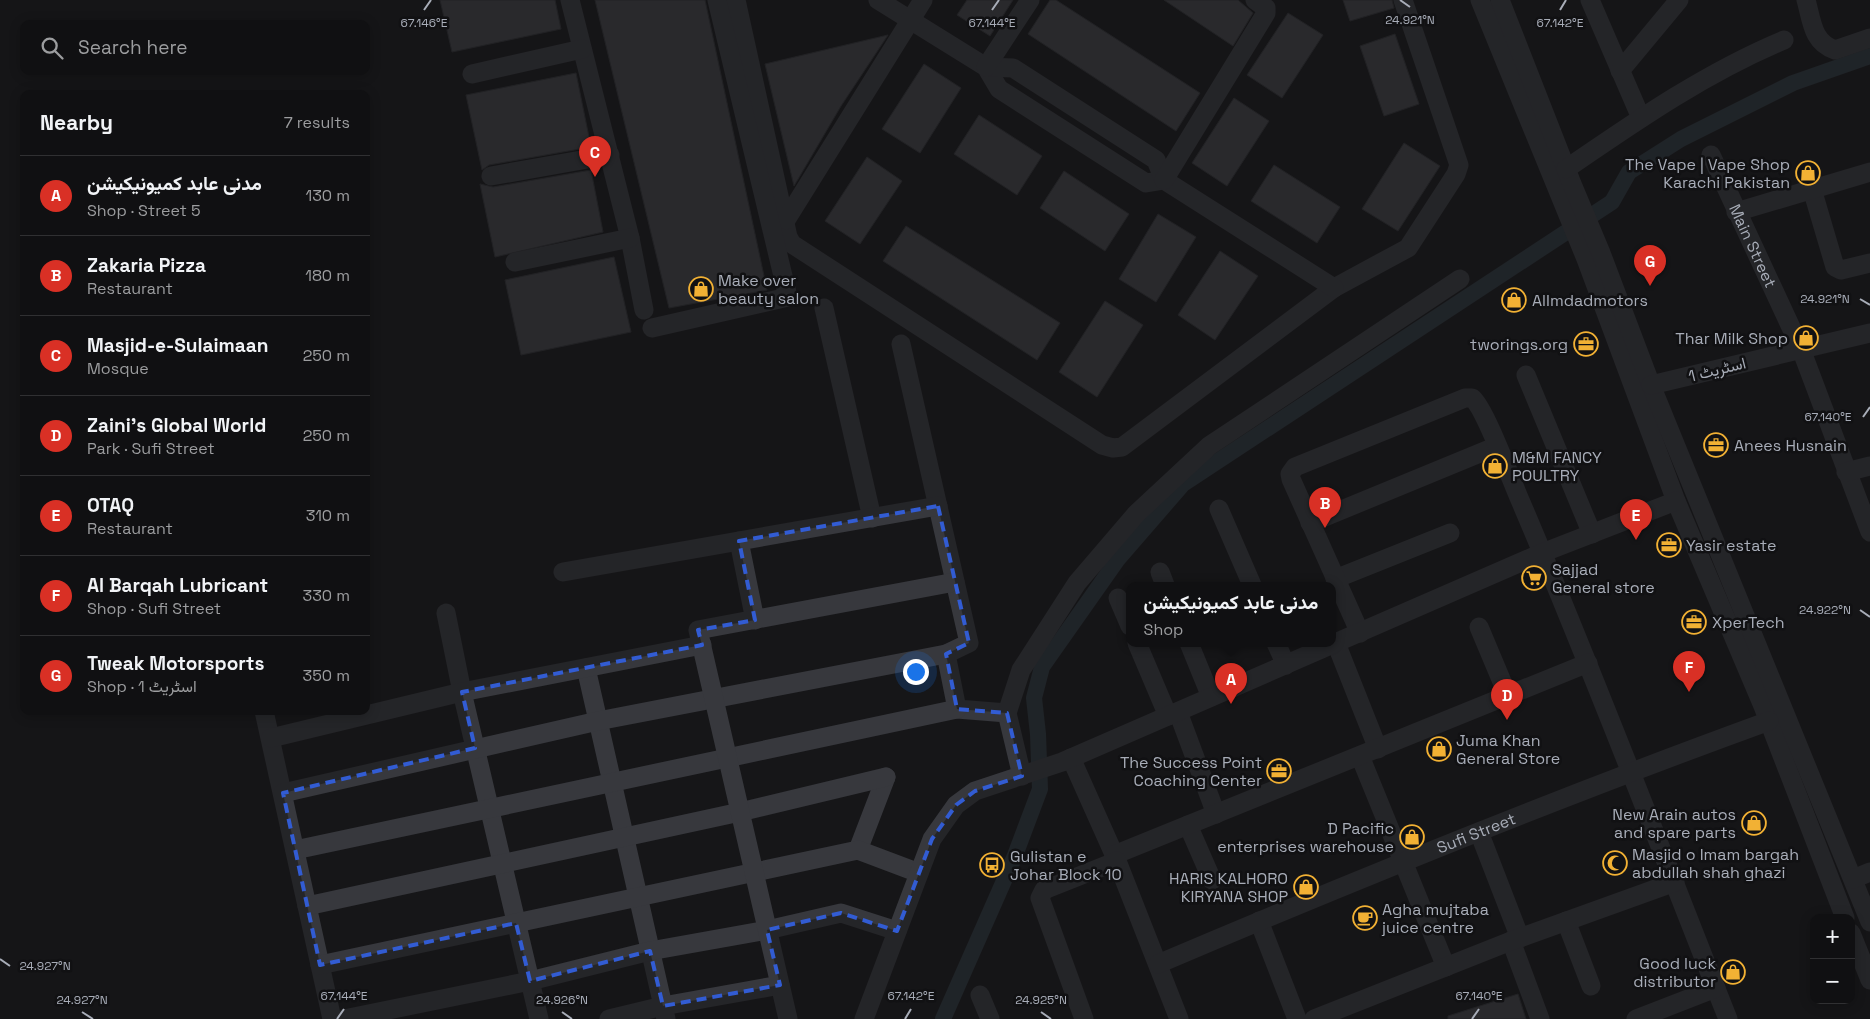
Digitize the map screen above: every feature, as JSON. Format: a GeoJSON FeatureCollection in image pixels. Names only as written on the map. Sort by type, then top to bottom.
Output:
{"type":"FeatureCollection","features":[{"type":"Feature","properties":{"kind":"street"},"geometry":{"type":"LineString","coordinates":[[570,0],[630,238],[644,310]]}},
{"type":"Feature","properties":{"kind":"street"},"geometry":{"type":"LineString","coordinates":[[652,328],[788,297],[718,0]]}},
{"type":"Feature","properties":{"kind":"street"},"geometry":{"type":"LineString","coordinates":[[736,0],[786,220],[788,237],[792,244],[1102,445],[1113,448],[1122,447],[1334,288],[1408,248],[1456,174],[1459,165],[1403,0]]}},
{"type":"Feature","properties":{"kind":"street"},"geometry":{"type":"LineString","coordinates":[[878,0],[986,67],[999,89],[1146,183],[1164,180],[1266,13],[1263,5],[1255,0]]}},
{"type":"Feature","properties":{"kind":"street"},"geometry":{"type":"LineString","coordinates":[[786,220],[923,0]]}},
{"type":"Feature","properties":{"kind":"street"},"geometry":{"type":"LineString","coordinates":[[986,67],[1030,0]]}},
{"type":"Feature","properties":{"kind":"street"},"geometry":{"type":"LineString","coordinates":[[1480,0],[1565,181]]}},
{"type":"Feature","properties":{"kind":"street"},"geometry":{"type":"LineString","coordinates":[[1500,0],[1594,256],[1862,875],[1870,922]]}},
{"type":"Feature","properties":{"kind":"street"},"geometry":{"type":"LineString","coordinates":[[1590,0],[1641,118]]}},
{"type":"Feature","properties":{"kind":"street"},"geometry":{"type":"LineString","coordinates":[[1806,0],[1816,37],[1825,46],[1835,50],[1870,38]]}},
{"type":"Feature","properties":{"kind":"street"},"geometry":{"type":"LineString","coordinates":[[1620,71],[1676,2]]}},
{"type":"Feature","properties":{"kind":"street"},"geometry":{"type":"LineString","coordinates":[[1565,181],[1641,118],[1680,93],[1742,58],[1784,40]]}},
{"type":"Feature","properties":{"kind":"street"},"geometry":{"type":"LineString","coordinates":[[472,74],[582,50]]}},
{"type":"Feature","properties":{"kind":"street"},"geometry":{"type":"LineString","coordinates":[[986,67],[1013,68],[1086,114],[1156,160],[1164,180],[1334,288]]}},
{"type":"Feature","properties":{"kind":"street"},"geometry":{"type":"LineString","coordinates":[[1072,136],[1086,114]]}},
{"type":"Feature","properties":{"kind":"street"},"geometry":{"type":"LineString","coordinates":[[491,176],[610,155]]}},
{"type":"Feature","properties":{"kind":"street","name":"Main Street"},"geometry":{"type":"LineString","coordinates":[[1711,155],[1800,349],[1870,532]]}},
{"type":"Feature","properties":{"kind":"street"},"geometry":{"type":"LineString","coordinates":[[1736,212],[1870,172]]}},
{"type":"Feature","properties":{"kind":"street"},"geometry":{"type":"LineString","coordinates":[[1812,189],[1838,269],[1870,263]]}},
{"type":"Feature","properties":{"kind":"street"},"geometry":{"type":"LineString","coordinates":[[515,262],[630,238]]}},
{"type":"Feature","properties":{"kind":"street"},"geometry":{"type":"LineString","coordinates":[[1594,256],[1676,501],[1769,721],[1844,914]]}},
{"type":"Feature","properties":{"kind":"street"},"geometry":{"type":"LineString","coordinates":[[1026,775],[1007,714],[1021,670],[1077,583],[1136,514],[1209,446],[1460,279]]}},
{"type":"Feature","properties":{"kind":"street"},"geometry":{"type":"LineString","coordinates":[[824,308],[872,518]]}},
{"type":"Feature","properties":{"kind":"street","name":"اسٹریٹ 1"},"geometry":{"type":"LineString","coordinates":[[1651,385],[1870,333]]}},
{"type":"Feature","properties":{"kind":"street"},"geometry":{"type":"LineString","coordinates":[[283,793],[598,721],[946,654],[969,643],[901,344]]}},
{"type":"Feature","properties":{"kind":"street"},"geometry":{"type":"LineString","coordinates":[[1526,375],[1592,534]]}},
{"type":"Feature","properties":{"kind":"street"},"geometry":{"type":"LineString","coordinates":[[1360,633],[1310,524],[1290,474],[1294,466],[1465,398],[1476,400],[1588,662],[1728,1019]]}},
{"type":"Feature","properties":{"kind":"street"},"geometry":{"type":"LineString","coordinates":[[1310,524],[1497,446]]}},
{"type":"Feature","properties":{"kind":"street"},"geometry":{"type":"LineString","coordinates":[[1846,472],[1870,466]]}},
{"type":"Feature","properties":{"kind":"street"},"geometry":{"type":"LineString","coordinates":[[1669,481],[1687,472]]}},
{"type":"Feature","properties":{"kind":"street"},"geometry":{"type":"LineString","coordinates":[[1378,749],[1336,643],[1542,554],[1676,501]]}},
{"type":"Feature","properties":{"kind":"street"},"geometry":{"type":"LineString","coordinates":[[563,572],[938,506]]}},
{"type":"Feature","properties":{"kind":"street"},"geometry":{"type":"LineString","coordinates":[[1219,509],[1251,582]]}},
{"type":"Feature","properties":{"kind":"street"},"geometry":{"type":"LineString","coordinates":[[1335,579],[1450,534]]}},
{"type":"Feature","properties":{"kind":"street"},"geometry":{"type":"LineString","coordinates":[[739,541],[755,620]]}},
{"type":"Feature","properties":{"kind":"street"},"geometry":{"type":"LineString","coordinates":[[788,1019],[698,630],[955,582]]}},
{"type":"Feature","properties":{"kind":"street"},"geometry":{"type":"LineString","coordinates":[[1118,598],[1126,617]]}},
{"type":"Feature","properties":{"kind":"street"},"geometry":{"type":"LineString","coordinates":[[446,613],[462,692],[539,1019]]}},
{"type":"Feature","properties":{"kind":"street"},"geometry":{"type":"LineString","coordinates":[[1479,627],[1508,696]]}},
{"type":"Feature","properties":{"kind":"street"},"geometry":{"type":"LineString","coordinates":[[370,714],[462,692],[702,645]]}},
{"type":"Feature","properties":{"kind":"street"},"geometry":{"type":"LineString","coordinates":[[1139,647],[1173,714],[1216,814]]}},
{"type":"Feature","properties":{"kind":"street"},"geometry":{"type":"LineString","coordinates":[[1191,647],[1211,698]]}},
{"type":"Feature","properties":{"kind":"street"},"geometry":{"type":"LineString","coordinates":[[1278,647],[1286,665]]}},
{"type":"Feature","properties":{"kind":"street"},"geometry":{"type":"LineString","coordinates":[[864,1019],[932,839],[956,805],[974,791],[1066,760],[1327,647]]}},
{"type":"Feature","properties":{"kind":"street"},"geometry":{"type":"LineString","coordinates":[[946,654],[957,709]]}},
{"type":"Feature","properties":{"kind":"street"},"geometry":{"type":"LineString","coordinates":[[1084,1019],[1040,898],[1044,890],[1188,825],[1588,662]]}},
{"type":"Feature","properties":{"kind":"street"},"geometry":{"type":"LineString","coordinates":[[586,668],[664,1012]]}},
{"type":"Feature","properties":{"kind":"street"},"geometry":{"type":"LineString","coordinates":[[295,850],[957,709],[1007,714]]}},
{"type":"Feature","properties":{"kind":"street"},"geometry":{"type":"LineString","coordinates":[[265,715],[332,1019]]}},
{"type":"Feature","properties":{"kind":"street"},"geometry":{"type":"LineString","coordinates":[[271,738],[366,715]]}},
{"type":"Feature","properties":{"kind":"street","name":"Sufi Street"},"geometry":{"type":"LineString","coordinates":[[1158,964],[1259,921],[1631,771],[1769,721]]}},
{"type":"Feature","properties":{"kind":"street"},"geometry":{"type":"LineString","coordinates":[[1360,756],[1446,967]]}},
{"type":"Feature","properties":{"kind":"street"},"geometry":{"type":"LineString","coordinates":[[1066,760],[1116,858],[1179,1019]]}},
{"type":"Feature","properties":{"kind":"street"},"geometry":{"type":"LineString","coordinates":[[307,906],[740,812],[886,777],[858,850]]}},
{"type":"Feature","properties":{"kind":"street"},"geometry":{"type":"LineString","coordinates":[[1188,825],[1212,880]]}},
{"type":"Feature","properties":{"kind":"street"},"geometry":{"type":"LineString","coordinates":[[1479,832],[1516,940],[1540,1019]]}},
{"type":"Feature","properties":{"kind":"street"},"geometry":{"type":"LineString","coordinates":[[320,965],[858,850],[919,873]]}},
{"type":"Feature","properties":{"kind":"street"},"geometry":{"type":"LineString","coordinates":[[1314,1019],[1516,940],[1674,882]]}},
{"type":"Feature","properties":{"kind":"street"},"geometry":{"type":"LineString","coordinates":[[344,1019],[530,981],[650,951],[768,930],[841,913],[897,931]]}},
{"type":"Feature","properties":{"kind":"street"},"geometry":{"type":"LineString","coordinates":[[1259,921],[1297,1019]]}},
{"type":"Feature","properties":{"kind":"street"},"geometry":{"type":"LineString","coordinates":[[1566,921],[1591,986]]}},
{"type":"Feature","properties":{"kind":"street"},"geometry":{"type":"LineString","coordinates":[[1855,942],[1870,980]]}},
{"type":"Feature","properties":{"kind":"street"},"geometry":{"type":"LineString","coordinates":[[608,1019],[664,1012],[780,985]]}},
{"type":"Feature","properties":{"kind":"street"},"geometry":{"type":"LineString","coordinates":[[1636,1019],[1716,988]]}},
{"type":"Feature","properties":{"kind":"street"},"geometry":{"type":"LineString","coordinates":[[980,995],[990,1019]]}},
{"type":"Feature","properties":{"kind":"highlighted area"},"geometry":{"type":"Polygon","coordinates":[[[938,506],[969,643],[946,654],[957,709],[1007,713],[1022,776],[975,791],[956,805],[932,839],[897,931],[841,913],[767,930],[780,985],[663,1006],[650,951],[530,981],[516,923],[320,965],[283,793],[475,748],[462,692],[702,645],[698,630],[755,620],[739,541],[938,506]]]}},
{"type":"Feature","properties":{"kind":"building"},"geometry":{"type":"Polygon","coordinates":[[[440,0],[555,0],[561,29],[452,52],[440,0]]]}},
{"type":"Feature","properties":{"kind":"building"},"geometry":{"type":"Polygon","coordinates":[[[595,0],[705,0],[767,290],[669,308],[595,0]]]}},
{"type":"Feature","properties":{"kind":"building"},"geometry":{"type":"Polygon","coordinates":[[[967,0],[1013,0],[990,36],[957,15],[967,0]]]}},
{"type":"Feature","properties":{"kind":"building"},"geometry":{"type":"Polygon","coordinates":[[[1050,0],[1056,0],[1200,93],[1176,131],[1028,34],[1050,0]]]}},
{"type":"Feature","properties":{"kind":"building"},"geometry":{"type":"Polygon","coordinates":[[[1164,0],[1238,0],[1253,13],[1233,46],[1164,0]]]}},
{"type":"Feature","properties":{"kind":"building"},"geometry":{"type":"Polygon","coordinates":[[[1343,0],[1392,0],[1394,8],[1350,21],[1343,0]]]}},
{"type":"Feature","properties":{"kind":"building"},"geometry":{"type":"Polygon","coordinates":[[[1288,13],[1323,35],[1282,98],[1247,75],[1288,13]]]}},
{"type":"Feature","properties":{"kind":"building"},"geometry":{"type":"Polygon","coordinates":[[[1395,34],[1419,104],[1384,116],[1360,46],[1395,34]]]}},
{"type":"Feature","properties":{"kind":"building"},"geometry":{"type":"Polygon","coordinates":[[[888,35],[841,106],[794,186],[765,64],[888,35]]]}},
{"type":"Feature","properties":{"kind":"building"},"geometry":{"type":"Polygon","coordinates":[[[924,64],[961,88],[920,153],[882,129],[924,64]]]}},
{"type":"Feature","properties":{"kind":"building"},"geometry":{"type":"Polygon","coordinates":[[[576,73],[591,147],[489,165],[482,170],[466,95],[576,73]]]}},
{"type":"Feature","properties":{"kind":"building"},"geometry":{"type":"Polygon","coordinates":[[[1234,98],[1269,121],[1227,186],[1192,163],[1234,98]]]}},
{"type":"Feature","properties":{"kind":"building"},"geometry":{"type":"Polygon","coordinates":[[[979,115],[1042,156],[1017,195],[954,154],[979,115]]]}},
{"type":"Feature","properties":{"kind":"building"},"geometry":{"type":"Polygon","coordinates":[[[1404,143],[1440,166],[1398,231],[1362,209],[1404,143]]]}},
{"type":"Feature","properties":{"kind":"building"},"geometry":{"type":"Polygon","coordinates":[[[867,157],[902,181],[860,244],[825,221],[867,157]]]}},
{"type":"Feature","properties":{"kind":"building"},"geometry":{"type":"Polygon","coordinates":[[[1274,165],[1340,207],[1317,243],[1251,201],[1274,165]]]}},
{"type":"Feature","properties":{"kind":"building"},"geometry":{"type":"Polygon","coordinates":[[[591,170],[603,232],[495,257],[480,184],[493,187],[591,170]]]}},
{"type":"Feature","properties":{"kind":"building"},"geometry":{"type":"Polygon","coordinates":[[[1064,171],[1129,214],[1105,251],[1040,208],[1064,171]]]}},
{"type":"Feature","properties":{"kind":"building"},"geometry":{"type":"Polygon","coordinates":[[[1158,214],[1196,237],[1156,302],[1119,279],[1158,214]]]}},
{"type":"Feature","properties":{"kind":"building"},"geometry":{"type":"Polygon","coordinates":[[[906,226],[1060,323],[1037,360],[883,261],[906,226]]]}},
{"type":"Feature","properties":{"kind":"building"},"geometry":{"type":"Polygon","coordinates":[[[1220,251],[1258,276],[1215,340],[1178,315],[1220,251]]]}},
{"type":"Feature","properties":{"kind":"building"},"geometry":{"type":"Polygon","coordinates":[[[614,257],[631,332],[521,355],[505,280],[614,257]]]}},
{"type":"Feature","properties":{"kind":"building"},"geometry":{"type":"Polygon","coordinates":[[[1105,301],[1143,325],[1097,397],[1059,372],[1105,301]]]}},
{"type":"Feature","properties":{"kind":"building"},"geometry":{"type":"Polygon","coordinates":[[[1518,994],[1526,1019],[1448,1019],[1448,1016],[1518,994]]]}},
{"type":"Feature","properties":{"kind":"waterway"},"geometry":{"type":"LineString","coordinates":[[943,1019],[1014,858],[1040,789],[1038,734],[1034,698],[1042,667],[1118,559],[1183,484],[1612,202],[1629,172],[1681,139],[1793,83],[1870,56]]}},
{"type":"Feature","properties":{"kind":"place","name":"The Vape | Vape Shop Karachi Pakistan"},"geometry":{"type":"Point","coordinates":[1808,173]}},
{"type":"Feature","properties":{"kind":"place","name":"Masjid-e-Sulaimaan"},"geometry":{"type":"Point","coordinates":[595,177]}},
{"type":"Feature","properties":{"kind":"place","name":"Tweak Motorsports"},"geometry":{"type":"Point","coordinates":[1650,286]}},
{"type":"Feature","properties":{"kind":"place","name":"Make over beauty salon"},"geometry":{"type":"Point","coordinates":[701,289]}},
{"type":"Feature","properties":{"kind":"place","name":"AlImdadmotors"},"geometry":{"type":"Point","coordinates":[1514,300]}},
{"type":"Feature","properties":{"kind":"place","name":"Thar Milk Shop"},"geometry":{"type":"Point","coordinates":[1806,338]}},
{"type":"Feature","properties":{"kind":"place","name":"tworings.org"},"geometry":{"type":"Point","coordinates":[1586,344]}},
{"type":"Feature","properties":{"kind":"place","name":"Anees Husnain"},"geometry":{"type":"Point","coordinates":[1716,445]}},
{"type":"Feature","properties":{"kind":"place","name":"M&M FANCY POULTRY"},"geometry":{"type":"Point","coordinates":[1495,466]}},
{"type":"Feature","properties":{"kind":"place","name":"Zakaria Pizza"},"geometry":{"type":"Point","coordinates":[1325,528]}},
{"type":"Feature","properties":{"kind":"place","name":"OTAQ"},"geometry":{"type":"Point","coordinates":[1636,540]}},
{"type":"Feature","properties":{"kind":"place","name":"Yasir estate"},"geometry":{"type":"Point","coordinates":[1669,545]}},
{"type":"Feature","properties":{"kind":"place","name":"Sajjad General store"},"geometry":{"type":"Point","coordinates":[1534,578]}},
{"type":"Feature","properties":{"kind":"place","name":"XperTech"},"geometry":{"type":"Point","coordinates":[1694,622]}},
{"type":"Feature","properties":{"kind":"place","name":"Al Barqah Lubricant"},"geometry":{"type":"Point","coordinates":[1689,692]}},
{"type":"Feature","properties":{"kind":"place","name":"مدنی عابد کمیونیکیشن"},"geometry":{"type":"Point","coordinates":[1231,704]}},
{"type":"Feature","properties":{"kind":"place","name":"Zaini's Global World"},"geometry":{"type":"Point","coordinates":[1507,720]}},
{"type":"Feature","properties":{"kind":"place","name":"Juma Khan General Store"},"geometry":{"type":"Point","coordinates":[1439,749]}},
{"type":"Feature","properties":{"kind":"place","name":"The Success Point Coaching Center"},"geometry":{"type":"Point","coordinates":[1279,771]}},
{"type":"Feature","properties":{"kind":"place","name":"New Arain autos and spare parts"},"geometry":{"type":"Point","coordinates":[1754,823]}},
{"type":"Feature","properties":{"kind":"place","name":"D Pacific enterprises warehouse"},"geometry":{"type":"Point","coordinates":[1412,837]}},
{"type":"Feature","properties":{"kind":"place","name":"Masjid o Imam bargah abdullah shah ghazi"},"geometry":{"type":"Point","coordinates":[1615,863]}},
{"type":"Feature","properties":{"kind":"place","name":"Gulistan e Johar Block 10"},"geometry":{"type":"Point","coordinates":[992,865]}},
{"type":"Feature","properties":{"kind":"place","name":"HARIS KALHORO KIRYANA SHOP"},"geometry":{"type":"Point","coordinates":[1306,887]}},
{"type":"Feature","properties":{"kind":"place","name":"Agha mujtaba juice centre"},"geometry":{"type":"Point","coordinates":[1365,918]}},
{"type":"Feature","properties":{"kind":"place","name":"Good luck distributor"},"geometry":{"type":"Point","coordinates":[1733,972]}}]}
